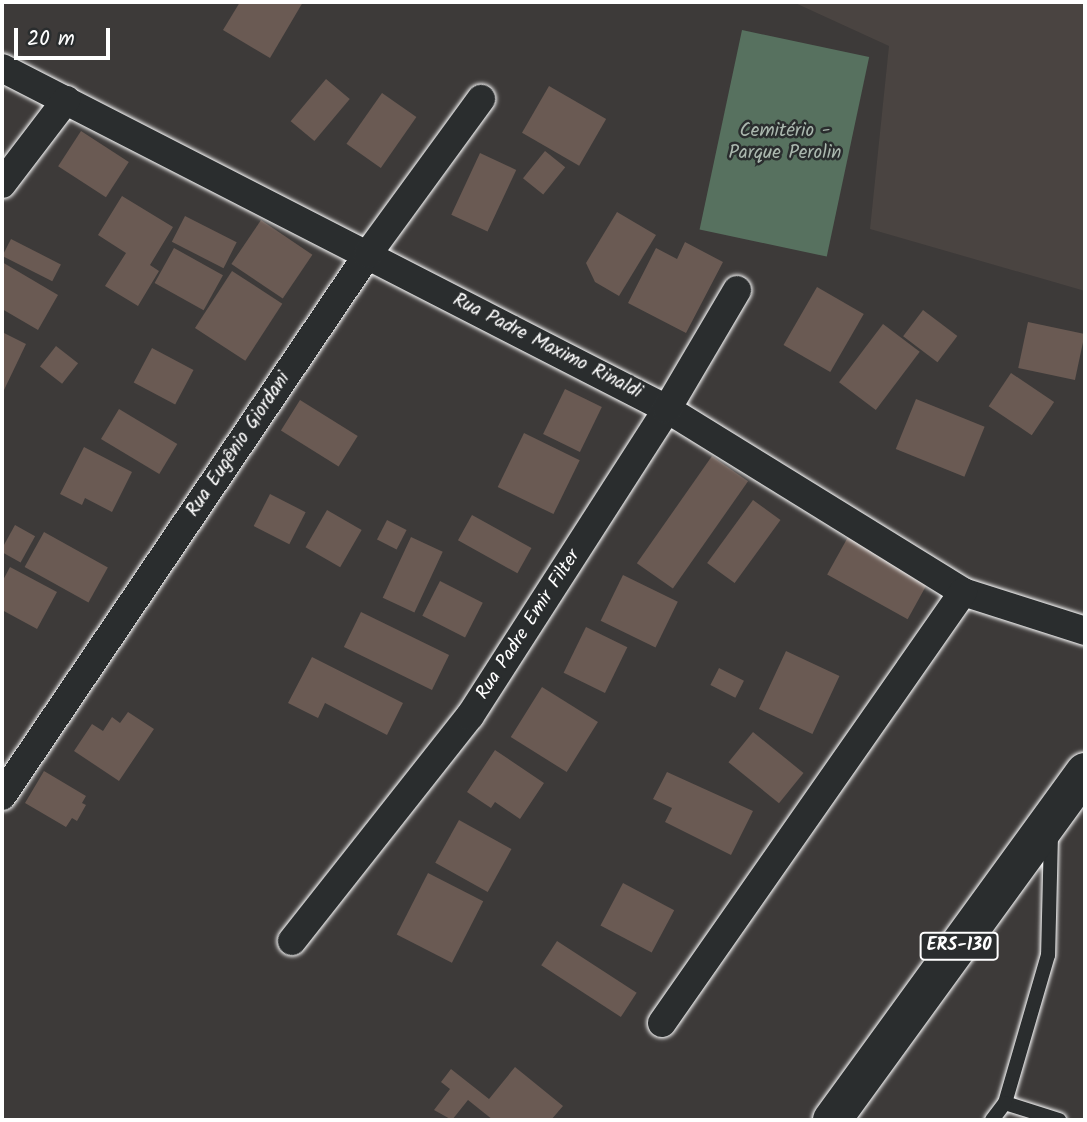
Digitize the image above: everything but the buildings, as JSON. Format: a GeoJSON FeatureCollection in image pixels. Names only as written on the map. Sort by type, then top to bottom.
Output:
{"type":"FeatureCollection","features":[{"type":"Feature","properties":{"kind":"main road","name":"ERS-130"},"geometry":{"type":"LineString","coordinates":[[832,1120],[1085,772]]}},
{"type":"Feature","properties":{"kind":"street","name":"Rua Padre Maximo Rinaldi"},"geometry":{"type":"LineString","coordinates":[[2,68],[667,409],[962,592],[1085,631]]}},
{"type":"Feature","properties":{"kind":"street","name":"Rua Eugênio Giordani"},"geometry":{"type":"LineString","coordinates":[[2,796],[368,254],[481,99]]}},
{"type":"Feature","properties":{"kind":"street"},"geometry":{"type":"LineString","coordinates":[[2,184],[65,100]]}},
{"type":"Feature","properties":{"kind":"street","name":"Rua Padre Emir Filter"},"geometry":{"type":"LineString","coordinates":[[292,941],[470,716],[667,409],[737,290]]}},
{"type":"Feature","properties":{"kind":"street"},"geometry":{"type":"LineString","coordinates":[[662,1023],[962,592]]}},
{"type":"Feature","properties":{"kind":"lane"},"geometry":{"type":"LineString","coordinates":[[992,1120],[1005,1103],[1048,955],[1052,819]]}},
{"type":"Feature","properties":{"kind":"lane"},"geometry":{"type":"LineString","coordinates":[[1005,1103],[1059,1120]]}},
{"type":"Feature","properties":{"kind":"shaded area"},"geometry":{"type":"Polygon","coordinates":[[[793,2],[1085,2],[1085,291],[870,229],[889,46],[793,2]]]}},
{"type":"Feature","properties":{"kind":"green space","name":"Cemitério - Parque Perolin"},"geometry":{"type":"Polygon","coordinates":[[[742,30],[869,57],[827,257],[700,230],[742,30]]]}}]}
